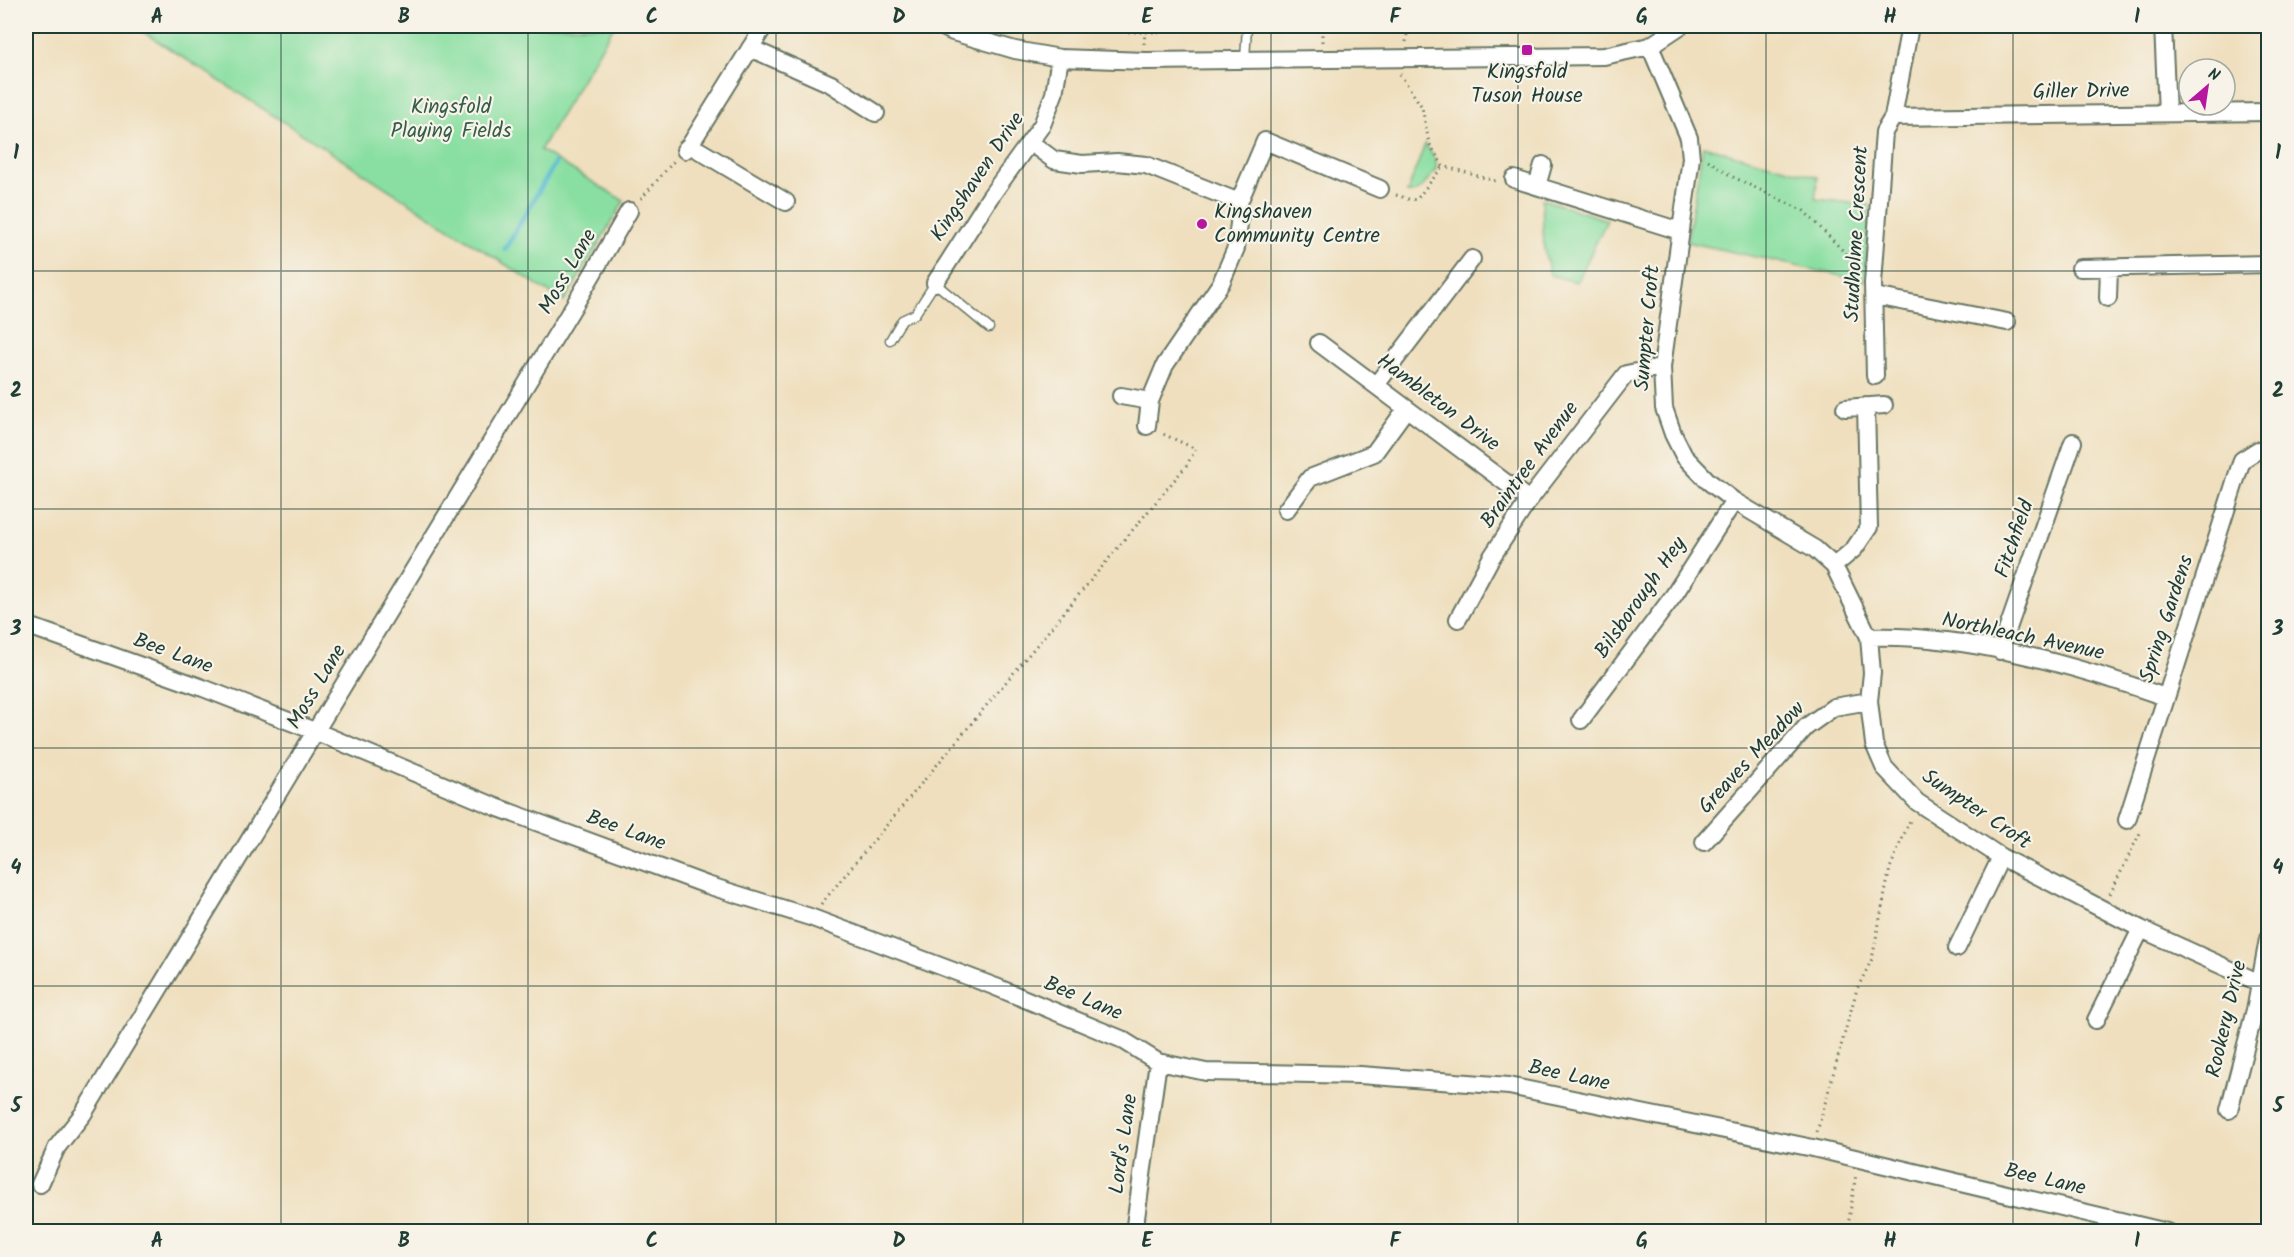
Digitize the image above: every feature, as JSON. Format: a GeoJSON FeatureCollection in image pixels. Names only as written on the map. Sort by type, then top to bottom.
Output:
{"type":"FeatureCollection","features":[{"type":"Feature","properties":{"kind":"street"},"geometry":{"type":"LineString","coordinates":[[764,26],[687,148],[786,202]]}},
{"type":"Feature","properties":{"kind":"street"},"geometry":{"type":"LineString","coordinates":[[941,26],[953,32],[1016,51],[1060,58],[1146,61],[1604,56],[1650,46],[1680,26]]}},
{"type":"Feature","properties":{"kind":"street","name":"Studholme Crescent"},"geometry":{"type":"LineString","coordinates":[[1875,376],[1874,271],[1884,132],[1893,117],[1910,26]]}},
{"type":"Feature","properties":{"kind":"street"},"geometry":{"type":"LineString","coordinates":[[2163,26],[2167,113]]}},
{"type":"Feature","properties":{"kind":"street","name":"Sumpter Croft"},"geometry":{"type":"LineString","coordinates":[[1650,46],[1689,138],[1691,158],[1662,367],[1664,408],[1684,456],[1708,481],[1734,501],[1815,549],[1833,566],[1869,637],[1872,673],[1869,701],[1874,744],[1884,766],[1917,802],[2001,857],[2141,929],[2260,983]]}},
{"type":"Feature","properties":{"kind":"street"},"geometry":{"type":"LineString","coordinates":[[750,48],[831,84],[876,113]]}},
{"type":"Feature","properties":{"kind":"street","name":"Kingshaven Drive"},"geometry":{"type":"LineString","coordinates":[[935,283],[990,197],[1042,125],[1054,94],[1060,58]]}},
{"type":"Feature","properties":{"kind":"street","name":"Giller Drive"},"geometry":{"type":"LineString","coordinates":[[1893,117],[2268,112]]}},
{"type":"Feature","properties":{"kind":"street"},"geometry":{"type":"LineString","coordinates":[[1147,426],[1150,401],[1166,365],[1221,283],[1229,266],[1236,248],[1240,215],[1239,202],[1265,141],[1380,189]]}},
{"type":"Feature","properties":{"kind":"street"},"geometry":{"type":"LineString","coordinates":[[1031,143],[1054,160],[1082,164],[1117,162],[1146,165],[1239,202]]}},
{"type":"Feature","properties":{"kind":"street"},"geometry":{"type":"LineString","coordinates":[[1537,186],[1543,165]]}},
{"type":"Feature","properties":{"kind":"street"},"geometry":{"type":"LineString","coordinates":[[1514,179],[1680,231]]}},
{"type":"Feature","properties":{"kind":"street","name":"Moss Lane"},"geometry":{"type":"LineString","coordinates":[[40,1184],[57,1147],[83,1114],[317,732],[629,211]]}},
{"type":"Feature","properties":{"kind":"street"},"geometry":{"type":"LineString","coordinates":[[1376,385],[1472,259]]}},
{"type":"Feature","properties":{"kind":"street"},"geometry":{"type":"LineString","coordinates":[[2080,268],[2268,264]]}},
{"type":"Feature","properties":{"kind":"street"},"geometry":{"type":"LineString","coordinates":[[2108,298],[2109,268]]}},
{"type":"Feature","properties":{"kind":"street"},"geometry":{"type":"LineString","coordinates":[[1875,296],[2007,322]]}},
{"type":"Feature","properties":{"kind":"street","name":"Hambleton Drive"},"geometry":{"type":"LineString","coordinates":[[1319,342],[1529,500]]}},
{"type":"Feature","properties":{"kind":"street","name":"Braintree Avenue"},"geometry":{"type":"LineString","coordinates":[[1458,619],[1491,558],[1529,500],[1626,374],[1662,367]]}},
{"type":"Feature","properties":{"kind":"street"},"geometry":{"type":"LineString","coordinates":[[1121,396],[1150,401]]}},
{"type":"Feature","properties":{"kind":"street"},"geometry":{"type":"LineString","coordinates":[[1845,408],[1884,405]]}},
{"type":"Feature","properties":{"kind":"street"},"geometry":{"type":"LineString","coordinates":[[1833,566],[1854,549],[1869,527],[1866,406]]}},
{"type":"Feature","properties":{"kind":"street"},"geometry":{"type":"LineString","coordinates":[[1287,510],[1310,478],[1374,453],[1406,409]]}},
{"type":"Feature","properties":{"kind":"street","name":"Fitchfield"},"geometry":{"type":"LineString","coordinates":[[2000,651],[2073,442]]}},
{"type":"Feature","properties":{"kind":"street","name":"Spring Gardens"},"geometry":{"type":"LineString","coordinates":[[2127,820],[2242,460],[2258,450],[2268,450]]}},
{"type":"Feature","properties":{"kind":"street","name":"Bilsborough Hey"},"geometry":{"type":"LineString","coordinates":[[1581,720],[1674,595],[1734,501]]}},
{"type":"Feature","properties":{"kind":"street","name":"Bee Lane"},"geometry":{"type":"LineString","coordinates":[[26,625],[203,688],[317,732],[496,807],[707,885],[810,917],[996,987],[1111,1035],[1158,1062],[1206,1072],[1360,1075],[1509,1086],[1813,1148],[2167,1232]]}},
{"type":"Feature","properties":{"kind":"street","name":"Northleach Avenue"},"geometry":{"type":"LineString","coordinates":[[1869,637],[1905,636],[2065,664],[2165,697]]}},
{"type":"Feature","properties":{"kind":"street","name":"Greaves Meadow"},"geometry":{"type":"LineString","coordinates":[[1704,842],[1806,727],[1834,707],[1869,701]]}},
{"type":"Feature","properties":{"kind":"street"},"geometry":{"type":"LineString","coordinates":[[1957,948],[2001,857]]}},
{"type":"Feature","properties":{"kind":"street"},"geometry":{"type":"LineString","coordinates":[[2096,1020],[2141,929]]}},
{"type":"Feature","properties":{"kind":"street","name":"Rookery Drive"},"geometry":{"type":"LineString","coordinates":[[2229,1110],[2241,1068],[2268,939]]}},
{"type":"Feature","properties":{"kind":"street","name":"Lord's Lane"},"geometry":{"type":"LineString","coordinates":[[1134,1232],[1158,1062]]}},
{"type":"Feature","properties":{"kind":"lane"},"geometry":{"type":"LineString","coordinates":[[1245,60],[1247,26]]}},
{"type":"Feature","properties":{"kind":"lane"},"geometry":{"type":"LineString","coordinates":[[890,340],[902,320],[915,314],[935,283],[989,328]]}},
{"type":"Feature","properties":{"kind":"path"},"geometry":{"type":"LineString","coordinates":[[1128,26],[1128,32],[1164,32],[1164,26]]}},
{"type":"Feature","properties":{"kind":"path"},"geometry":{"type":"LineString","coordinates":[[1389,58],[1422,107],[1429,143],[1443,166],[1507,184],[1514,179]]}},
{"type":"Feature","properties":{"kind":"path"},"geometry":{"type":"LineString","coordinates":[[629,211],[687,148]]}},
{"type":"Feature","properties":{"kind":"path"},"geometry":{"type":"LineString","coordinates":[[1691,158],[1708,160],[1731,176],[1804,211],[1860,269],[1874,271]]}},
{"type":"Feature","properties":{"kind":"path"},"geometry":{"type":"LineString","coordinates":[[1380,189],[1411,200],[1417,199],[1443,166]]}},
{"type":"Feature","properties":{"kind":"path"},"geometry":{"type":"LineString","coordinates":[[810,917],[1186,466],[1196,449],[1147,426]]}},
{"type":"Feature","properties":{"kind":"path"},"geometry":{"type":"LineString","coordinates":[[1813,1148],[1857,989],[1872,959],[1890,868],[1917,802]]}},
{"type":"Feature","properties":{"kind":"path"},"geometry":{"type":"LineString","coordinates":[[2103,909],[2140,832],[2127,820]]}},
{"type":"Feature","properties":{"kind":"path"},"geometry":{"type":"LineString","coordinates":[[1847,1232],[1858,1159]]}},
{"type":"Feature","properties":{"kind":"green space","name":"Kingsfold Playing Fields"},"geometry":{"type":"Polygon","coordinates":[[[134,26],[614,26],[540,150],[624,201],[564,302],[134,26]]]}},
{"type":"Feature","properties":{"kind":"green space"},"geometry":{"type":"Polygon","coordinates":[[[1425,144],[1436,160],[1436,170],[1420,189],[1407,193],[1425,144]]]}},
{"type":"Feature","properties":{"kind":"green space"},"geometry":{"type":"Polygon","coordinates":[[[1703,146],[1818,177],[1815,199],[1870,205],[1865,281],[1687,242],[1703,146]]]}},
{"type":"Feature","properties":{"kind":"green space"},"geometry":{"type":"Polygon","coordinates":[[[1542,199],[1607,220],[1577,282],[1550,275],[1544,249],[1542,199]]]}},
{"type":"Feature","properties":{"kind":"waterway"},"geometry":{"type":"LineString","coordinates":[[505,249],[555,163]]}},
{"type":"Feature","properties":{"kind":"place","name":"Kingsfold Tuson House"},"geometry":{"type":"Point","coordinates":[1527,50]}},
{"type":"Feature","properties":{"kind":"place","name":"Kingshaven Community Centre"},"geometry":{"type":"Point","coordinates":[1202,224]}}]}
